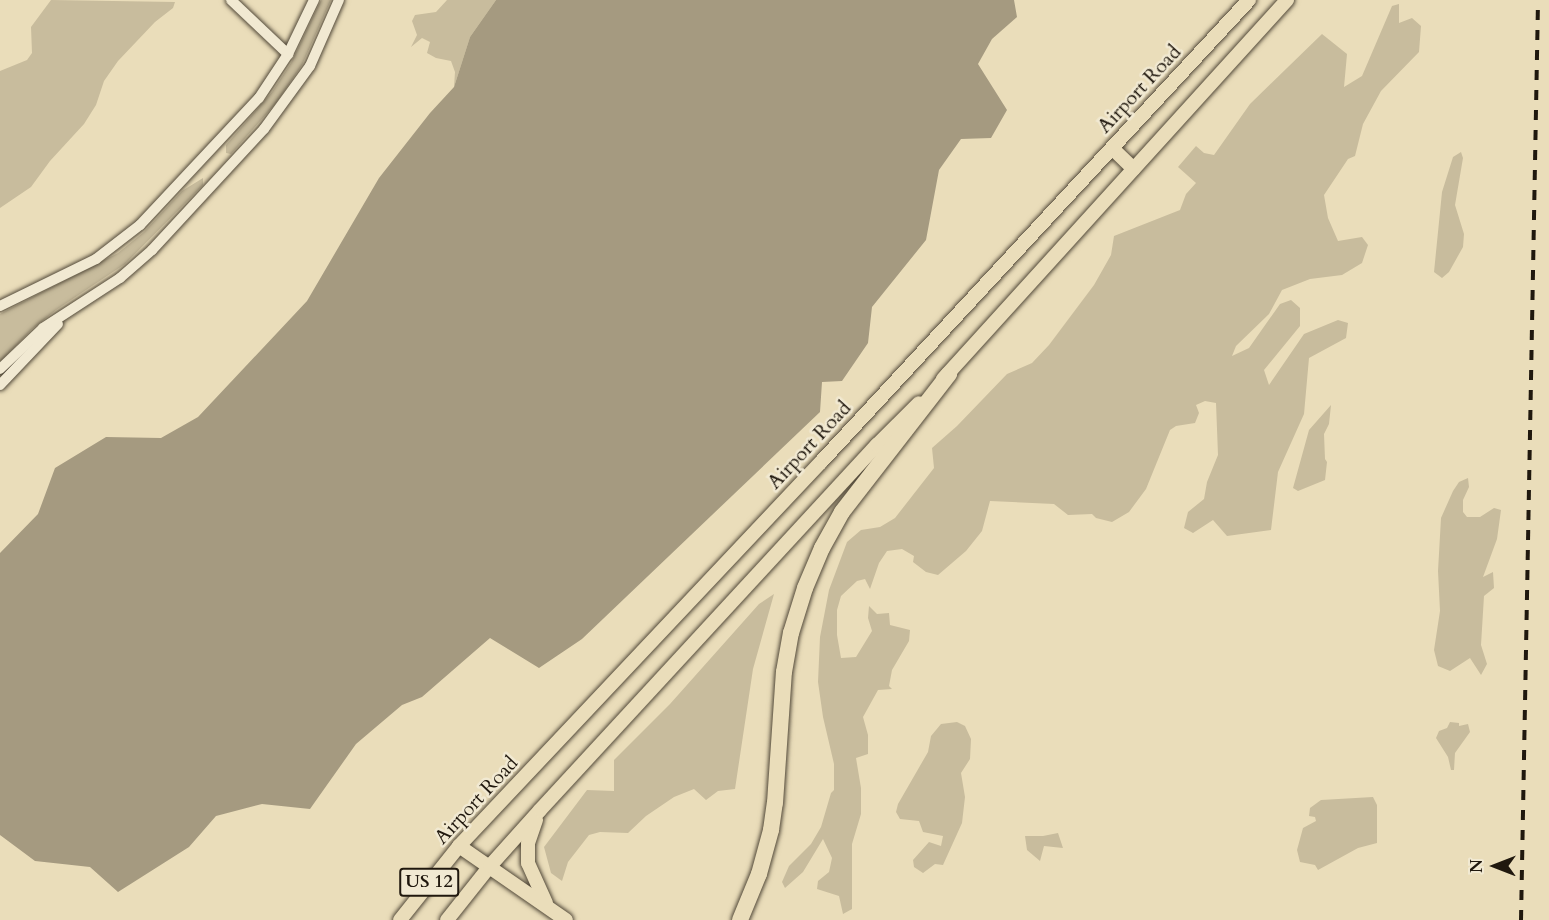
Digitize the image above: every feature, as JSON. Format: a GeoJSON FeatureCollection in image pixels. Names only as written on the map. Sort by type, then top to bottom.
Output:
{"type":"FeatureCollection","features":[{"type":"Feature","properties":{"kind":"highway"},"geometry":{"type":"LineString","coordinates":[[740,920],[759,874],[771,830],[776,794],[784,672],[791,633],[805,588],[822,548],[843,512],[949,374]]}},
{"type":"Feature","properties":{"kind":"main road","name":"Airport Road"},"geometry":{"type":"LineString","coordinates":[[400,920],[459,846],[1249,0]]}},
{"type":"Feature","properties":{"kind":"main road"},"geometry":{"type":"LineString","coordinates":[[447,920],[490,866],[540,810],[877,445],[949,374],[1287,0]]}},
{"type":"Feature","properties":{"kind":"main road"},"geometry":{"type":"LineString","coordinates":[[1112,148],[1134,169]]}},
{"type":"Feature","properties":{"kind":"main road"},"geometry":{"type":"LineString","coordinates":[[540,810],[528,843],[528,864],[548,907]]}},
{"type":"Feature","properties":{"kind":"main road","name":"US 12"},"geometry":{"type":"LineString","coordinates":[[459,846],[566,920]]}},
{"type":"Feature","properties":{"kind":"street"},"geometry":{"type":"LineString","coordinates":[[231,0],[288,54]]}},
{"type":"Feature","properties":{"kind":"street"},"geometry":{"type":"LineString","coordinates":[[0,306],[96,259],[141,225],[251,109],[288,54],[314,0]]}},
{"type":"Feature","properties":{"kind":"street"},"geometry":{"type":"LineString","coordinates":[[0,369],[43,328],[120,278],[152,250],[264,129],[310,66],[339,0]]}},
{"type":"Feature","properties":{"kind":"street"},"geometry":{"type":"LineString","coordinates":[[0,385],[74,309]]}},
{"type":"Feature","properties":{"kind":"shaded area"},"geometry":{"type":"Polygon","coordinates":[[[51,0],[175,2],[173,8],[155,22],[118,61],[104,81],[96,105],[84,124],[50,161],[31,187],[0,208],[0,71],[27,60],[32,53],[31,27],[51,0]]]}},
{"type":"Feature","properties":{"kind":"shaded area"},"geometry":{"type":"Polygon","coordinates":[[[321,0],[331,0],[302,65],[276,103],[231,154],[226,153],[226,145],[272,92],[291,63],[321,0]]]}},
{"type":"Feature","properties":{"kind":"shaded area"},"geometry":{"type":"Polygon","coordinates":[[[447,0],[496,0],[470,37],[454,87],[455,72],[451,61],[436,58],[427,53],[430,42],[422,38],[411,47],[417,35],[412,21],[415,15],[436,12],[447,0]]]}},
{"type":"Feature","properties":{"kind":"shaded area"},"geometry":{"type":"Polygon","coordinates":[[[496,0],[1014,0],[1017,17],[992,39],[978,64],[1007,110],[991,138],[961,139],[939,170],[926,240],[872,307],[868,343],[842,381],[822,382],[820,412],[582,639],[539,668],[490,638],[422,697],[402,705],[356,744],[310,809],[262,804],[216,816],[189,847],[118,892],[90,867],[35,861],[0,835],[0,553],[38,514],[55,468],[106,437],[161,438],[198,417],[307,301],[379,178],[430,113],[454,87],[470,37],[496,0]]]}},
{"type":"Feature","properties":{"kind":"shaded area"},"geometry":{"type":"Polygon","coordinates":[[[1399,4],[1399,23],[1412,18],[1421,26],[1419,52],[1381,91],[1363,124],[1355,156],[1348,159],[1324,195],[1328,218],[1338,241],[1362,237],[1368,245],[1362,263],[1342,275],[1310,279],[1282,290],[1269,314],[1236,346],[1232,356],[1249,348],[1280,304],[1291,300],[1300,308],[1300,326],[1264,370],[1269,385],[1304,334],[1338,320],[1348,323],[1346,338],[1309,358],[1304,414],[1278,472],[1271,530],[1227,536],[1213,520],[1193,533],[1184,528],[1188,512],[1204,499],[1207,482],[1218,455],[1216,403],[1205,401],[1196,405],[1199,413],[1195,423],[1176,426],[1170,430],[1146,489],[1129,512],[1112,522],[1096,518],[1092,514],[1068,515],[1054,504],[990,501],[982,531],[966,551],[938,575],[926,572],[913,562],[914,556],[902,549],[887,551],[879,563],[870,589],[865,579],[857,581],[841,596],[837,610],[837,635],[841,658],[856,657],[872,631],[868,618],[869,606],[877,614],[889,613],[890,625],[910,630],[909,641],[892,670],[889,686],[892,689],[878,690],[863,717],[868,735],[868,754],[856,758],[861,788],[861,814],[852,844],[852,909],[843,914],[839,896],[817,889],[818,881],[829,872],[832,858],[823,839],[803,872],[785,888],[782,882],[789,866],[811,844],[821,827],[831,793],[834,790],[834,764],[818,682],[820,637],[829,590],[847,542],[861,530],[880,527],[895,518],[934,468],[932,448],[957,426],[1007,374],[1032,363],[1049,345],[1094,285],[1111,255],[1114,236],[1180,210],[1186,194],[1196,183],[1178,167],[1196,146],[1204,153],[1214,155],[1250,104],[1322,34],[1347,54],[1344,87],[1362,76],[1392,6],[1399,4]]]}},
{"type":"Feature","properties":{"kind":"shaded area"},"geometry":{"type":"Polygon","coordinates":[[[1461,152],[1463,158],[1455,205],[1464,234],[1463,247],[1449,272],[1442,278],[1434,272],[1442,192],[1453,157],[1461,152]]]}},
{"type":"Feature","properties":{"kind":"shaded area"},"geometry":{"type":"Polygon","coordinates":[[[203,178],[203,185],[125,264],[56,310],[32,329],[0,362],[0,314],[118,253],[144,232],[182,191],[203,178]]]}},
{"type":"Feature","properties":{"kind":"shaded area"},"geometry":{"type":"Polygon","coordinates":[[[1331,405],[1329,424],[1324,434],[1327,462],[1325,480],[1298,491],[1293,488],[1309,430],[1331,405]]]}},
{"type":"Feature","properties":{"kind":"shaded area"},"geometry":{"type":"Polygon","coordinates":[[[1468,478],[1469,487],[1463,500],[1463,512],[1467,517],[1480,517],[1494,508],[1501,510],[1497,539],[1483,577],[1493,572],[1494,588],[1484,596],[1481,645],[1487,664],[1481,675],[1470,658],[1450,671],[1438,666],[1434,650],[1440,611],[1438,571],[1441,518],[1459,482],[1468,478]]]}},
{"type":"Feature","properties":{"kind":"shaded area"},"geometry":{"type":"Polygon","coordinates":[[[774,594],[753,669],[735,789],[718,791],[706,800],[694,789],[674,797],[646,816],[628,833],[600,832],[589,835],[568,862],[562,881],[551,873],[544,847],[587,790],[614,791],[614,760],[670,704],[759,604],[774,594]]]}},
{"type":"Feature","properties":{"kind":"shaded area"},"geometry":{"type":"Polygon","coordinates":[[[957,722],[965,726],[971,739],[970,759],[961,773],[965,797],[962,823],[943,865],[935,864],[923,873],[914,867],[913,860],[929,842],[941,846],[943,836],[923,832],[919,821],[900,819],[896,812],[898,804],[928,752],[931,736],[941,724],[957,722]]]}},
{"type":"Feature","properties":{"kind":"shaded area"},"geometry":{"type":"Polygon","coordinates":[[[1450,722],[1459,723],[1459,726],[1468,724],[1470,732],[1455,753],[1454,770],[1451,770],[1448,757],[1436,738],[1439,731],[1447,728],[1450,722]]]}},
{"type":"Feature","properties":{"kind":"shaded area"},"geometry":{"type":"Polygon","coordinates":[[[1373,797],[1377,805],[1377,843],[1358,848],[1318,870],[1315,865],[1300,862],[1297,850],[1303,828],[1316,821],[1315,817],[1309,816],[1310,808],[1321,800],[1373,797]]]}},
{"type":"Feature","properties":{"kind":"shaded area"},"geometry":{"type":"Polygon","coordinates":[[[1058,833],[1063,848],[1044,846],[1040,861],[1027,850],[1025,836],[1058,833]]]}},
{"type":"Feature","properties":{"kind":"railway"},"geometry":{"type":"LineString","coordinates":[[1521,920],[1538,0]]}}]}
